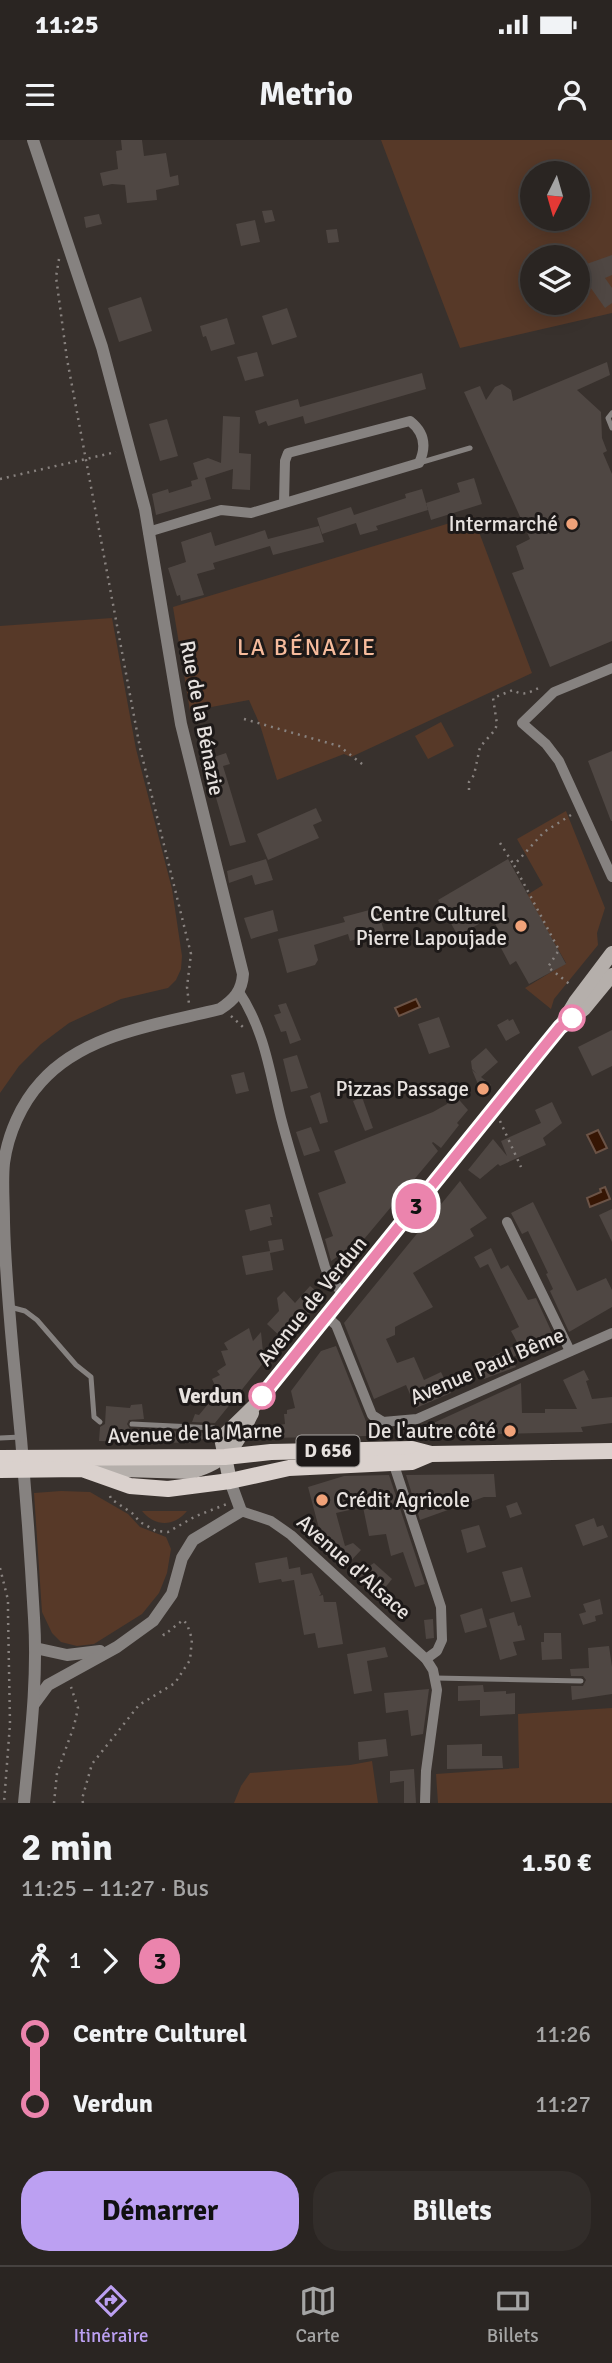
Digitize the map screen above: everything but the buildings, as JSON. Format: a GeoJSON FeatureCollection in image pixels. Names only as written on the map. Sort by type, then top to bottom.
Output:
{"type":"FeatureCollection","features":[{"type":"Feature","properties":{"kind":"main road","name":"Avenue de Verdun"},"geometry":{"type":"LineString","coordinates":[[225,1434],[256,1405],[327,1317],[560,1027],[575,1002],[612,953]]}},
{"type":"Feature","properties":{"kind":"main road","name":"Avenue de Verdun"},"geometry":{"type":"LineString","coordinates":[[560,1027],[584,1009],[612,975]]}},
{"type":"Feature","properties":{"kind":"main road","name":"Avenue de Verdun"},"geometry":{"type":"LineString","coordinates":[[225,1457],[239,1439],[256,1405]]}},
{"type":"Feature","properties":{"kind":"main road"},"geometry":{"type":"LineString","coordinates":[[225,1434],[221,1438],[230,1480]]}},
{"type":"Feature","properties":{"kind":"main road","name":"Avenue de la Marne"},"geometry":{"type":"LineString","coordinates":[[45,1463],[225,1457],[271,1452],[412,1449],[431,1454],[612,1451]]}},
{"type":"Feature","properties":{"kind":"main road","name":"Avenue de la Marne"},"geometry":{"type":"LineString","coordinates":[[45,1463],[82,1469],[130,1486],[191,1487],[289,1468],[411,1462],[431,1454]]}},
{"type":"Feature","properties":{"kind":"main road"},"geometry":{"type":"LineString","coordinates":[[82,1469],[191,1472],[225,1457]]}},
{"type":"Feature","properties":{"kind":"main road","name":"D 656"},"geometry":{"type":"LineString","coordinates":[[0,1458],[45,1463]]}},
{"type":"Feature","properties":{"kind":"main road","name":"D 656"},"geometry":{"type":"LineString","coordinates":[[0,1470],[45,1463]]}},
{"type":"Feature","properties":{"kind":"street","name":"Rue de la Bénazie"},"geometry":{"type":"LineString","coordinates":[[33,140],[102,347],[129,450],[148,531],[183,736],[243,974],[239,992],[251,1010],[267,1051],[281,1116],[325,1267],[329,1277],[344,1295]]}},
{"type":"Feature","properties":{"kind":"street"},"geometry":{"type":"LineString","coordinates":[[148,531],[221,510],[251,513],[419,463],[424,442],[421,433],[410,421],[288,453],[285,461],[284,503]]}},
{"type":"Feature","properties":{"kind":"street"},"geometry":{"type":"LineString","coordinates":[[612,668],[554,692],[522,723],[546,744],[559,761],[612,877]]}},
{"type":"Feature","properties":{"kind":"street"},"geometry":{"type":"LineString","coordinates":[[24,1803],[34,1704],[36,1648],[21,1437],[3,1262],[4,1162],[11,1134],[23,1107],[41,1082],[63,1062],[95,1044],[136,1030],[220,1009],[231,1002],[239,992]]}},
{"type":"Feature","properties":{"kind":"street"},"geometry":{"type":"LineString","coordinates":[[507,1222],[570,1351]]}},
{"type":"Feature","properties":{"kind":"street","name":"Avenue Paul Bême"},"geometry":{"type":"LineString","coordinates":[[327,1317],[336,1325],[369,1408],[376,1419],[383,1422],[417,1419],[612,1333]]}},
{"type":"Feature","properties":{"kind":"street"},"geometry":{"type":"LineString","coordinates":[[393,1462],[441,1606],[442,1640],[438,1651],[426,1659],[438,1690],[426,1771],[425,1803]]}},
{"type":"Feature","properties":{"kind":"street"},"geometry":{"type":"LineString","coordinates":[[34,1704],[48,1685],[117,1647],[153,1621],[172,1594],[182,1558],[193,1541],[241,1511],[230,1480]]}},
{"type":"Feature","properties":{"kind":"street","name":"Avenue d'Alsace"},"geometry":{"type":"LineString","coordinates":[[241,1511],[281,1526],[426,1659]]}},
{"type":"Feature","properties":{"kind":"street"},"geometry":{"type":"LineString","coordinates":[[36,1648],[67,1655],[117,1647]]}},
{"type":"Feature","properties":{"kind":"lane"},"geometry":{"type":"LineString","coordinates":[[610,415],[612,428]]}},
{"type":"Feature","properties":{"kind":"lane"},"geometry":{"type":"LineString","coordinates":[[419,463],[470,448]]}},
{"type":"Feature","properties":{"kind":"lane"},"geometry":{"type":"LineString","coordinates":[[9,1307],[25,1311],[37,1320],[76,1365],[91,1377],[94,1417],[100,1422]]}},
{"type":"Feature","properties":{"kind":"lane"},"geometry":{"type":"LineString","coordinates":[[132,1424],[214,1428],[225,1434]]}},
{"type":"Feature","properties":{"kind":"lane"},"geometry":{"type":"LineString","coordinates":[[0,1438],[21,1437]]}},
{"type":"Feature","properties":{"kind":"lane"},"geometry":{"type":"LineString","coordinates":[[435,1678],[581,1681]]}},
{"type":"Feature","properties":{"kind":"path"},"geometry":{"type":"LineString","coordinates":[[60,253],[56,278],[60,315],[139,748],[191,954],[187,987],[190,1016]]}},
{"type":"Feature","properties":{"kind":"path"},"geometry":{"type":"LineString","coordinates":[[0,479],[129,450]]}},
{"type":"Feature","properties":{"kind":"path"},"geometry":{"type":"LineString","coordinates":[[469,790],[480,747],[497,724],[494,698],[513,690],[528,694],[543,686]]}},
{"type":"Feature","properties":{"kind":"path"},"geometry":{"type":"LineString","coordinates":[[244,719],[340,746],[366,767]]}},
{"type":"Feature","properties":{"kind":"path"},"geometry":{"type":"LineString","coordinates":[[514,865],[544,832],[574,814]]}},
{"type":"Feature","properties":{"kind":"path"},"geometry":{"type":"LineString","coordinates":[[500,843],[559,950],[548,967],[572,986]]}},
{"type":"Feature","properties":{"kind":"path"},"geometry":{"type":"LineString","coordinates":[[500,1120],[521,1167]]}},
{"type":"Feature","properties":{"kind":"path"},"geometry":{"type":"LineString","coordinates":[[111,1499],[140,1522],[156,1531],[168,1532],[218,1506]]}},
{"type":"Feature","properties":{"kind":"path"},"geometry":{"type":"LineString","coordinates":[[178,1527],[185,1534]]}},
{"type":"Feature","properties":{"kind":"path"},"geometry":{"type":"LineString","coordinates":[[0,1568],[8,1600],[10,1724],[4,1803]]}},
{"type":"Feature","properties":{"kind":"path"},"geometry":{"type":"LineString","coordinates":[[83,1803],[92,1764],[139,1705],[175,1683],[191,1660],[192,1639],[187,1624],[183,1620],[164,1635],[153,1621]]}},
{"type":"Feature","properties":{"kind":"path"},"geometry":{"type":"LineString","coordinates":[[54,1803],[57,1773],[78,1708],[69,1680]]}},
{"type":"Feature","properties":{"kind":"shaded area"},"geometry":{"type":"Polygon","coordinates":[[[381,140],[612,140],[612,313],[460,348],[381,140]]]}},
{"type":"Feature","properties":{"kind":"shaded area"},"geometry":{"type":"Polygon","coordinates":[[[473,516],[532,673],[351,757],[344,754],[277,780],[260,725],[249,700],[190,711],[173,607],[473,516]]]}},
{"type":"Feature","properties":{"kind":"shaded area"},"geometry":{"type":"Polygon","coordinates":[[[112,618],[136,749],[172,889],[182,956],[181,969],[168,988],[121,999],[69,1023],[41,1044],[19,1066],[0,1093],[0,626],[112,618]]]}},
{"type":"Feature","properties":{"kind":"shaded area"},"geometry":{"type":"Polygon","coordinates":[[[441,722],[454,746],[428,759],[415,736],[441,722]]]}},
{"type":"Feature","properties":{"kind":"shaded area"},"geometry":{"type":"Polygon","coordinates":[[[566,811],[605,908],[597,933],[598,945],[554,999],[551,1009],[525,988],[566,963],[527,895],[543,885],[517,839],[566,811]]]}},
{"type":"Feature","properties":{"kind":"shaded area"},"geometry":{"type":"Polygon","coordinates":[[[416,999],[420,1007],[399,1016],[395,1008],[416,999]]]}},
{"type":"Feature","properties":{"kind":"shaded area"},"geometry":{"type":"Polygon","coordinates":[[[598,1130],[607,1148],[596,1153],[587,1135],[598,1130]]]}},
{"type":"Feature","properties":{"kind":"shaded area"},"geometry":{"type":"Polygon","coordinates":[[[605,1187],[610,1199],[590,1207],[587,1198],[601,1192],[600,1189],[605,1187]]]}},
{"type":"Feature","properties":{"kind":"shaded area"},"geometry":{"type":"Polygon","coordinates":[[[90,1492],[128,1514],[140,1527],[166,1537],[171,1549],[167,1573],[159,1593],[142,1614],[94,1644],[77,1646],[61,1642],[52,1633],[42,1612],[34,1493],[90,1492]]]}},
{"type":"Feature","properties":{"kind":"shaded area"},"geometry":{"type":"Polygon","coordinates":[[[142,1511],[187,1511],[176,1520],[164,1523],[153,1520],[142,1511]]]}},
{"type":"Feature","properties":{"kind":"shaded area"},"geometry":{"type":"Polygon","coordinates":[[[612,1708],[612,1803],[438,1803],[436,1774],[519,1768],[518,1714],[612,1708]]]}},
{"type":"Feature","properties":{"kind":"shaded area"},"geometry":{"type":"Polygon","coordinates":[[[372,1761],[378,1803],[234,1803],[250,1773],[372,1761]]]}},
{"type":"Feature","properties":{"kind":"bus line","name":"3"},"geometry":{"type":"LineString","coordinates":[[262,1396],[560,1027],[572,1018]]}},
{"type":"Feature","properties":{"kind":"place","name":"Intermarché"},"geometry":{"type":"Point","coordinates":[572,524]}},
{"type":"Feature","properties":{"kind":"place","name":"Centre Culturel Pierre Lapoujade"},"geometry":{"type":"Point","coordinates":[521,926]}},
{"type":"Feature","properties":{"kind":"place","name":"Pizzas Passage"},"geometry":{"type":"Point","coordinates":[483,1089]}},
{"type":"Feature","properties":{"kind":"place","name":"Verdun"},"geometry":{"type":"Point","coordinates":[262,1396]}},
{"type":"Feature","properties":{"kind":"place","name":"De l'autre côté"},"geometry":{"type":"Point","coordinates":[510,1431]}},
{"type":"Feature","properties":{"kind":"place","name":"Crédit Agricole"},"geometry":{"type":"Point","coordinates":[322,1500]}},
{"type":"Feature","properties":{"kind":"district","name":"LA BÉNAZIE"},"geometry":{"type":"Point","coordinates":[307,647]}}]}
